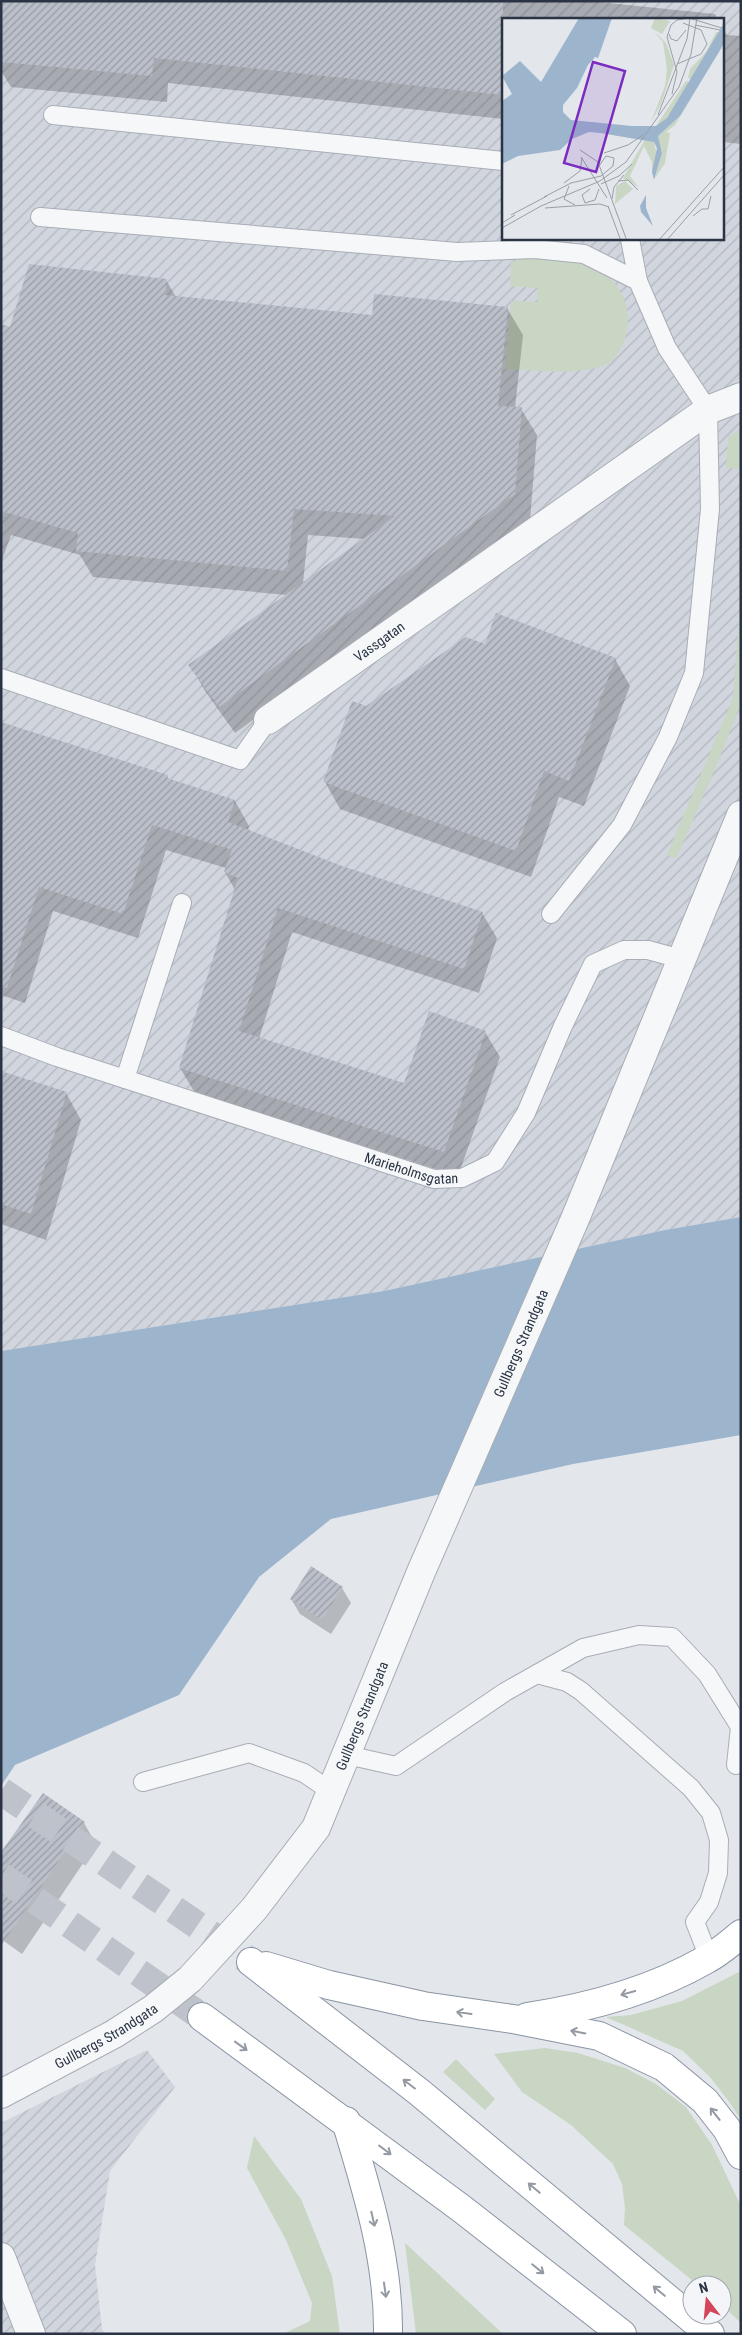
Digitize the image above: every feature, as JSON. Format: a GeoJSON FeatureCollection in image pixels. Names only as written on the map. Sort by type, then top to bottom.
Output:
{"type":"FeatureCollection","features":[{"type":"Feature","properties":{"kind":"highway"},"geometry":{"type":"LineString","coordinates":[[513,2019],[546,2014],[647,1988],[674,1977],[709,1958],[741,1934]]}},
{"type":"Feature","properties":{"kind":"highway"},"geometry":{"type":"LineString","coordinates":[[710,2334],[419,2092],[251,1962],[338,1988],[431,2007],[513,2019],[599,2036],[664,2067],[705,2101],[727,2129],[741,2155]]}},
{"type":"Feature","properties":{"kind":"highway"},"geometry":{"type":"LineString","coordinates":[[202,2017],[346,2121],[622,2334]]}},
{"type":"Feature","properties":{"kind":"highway"},"geometry":{"type":"LineString","coordinates":[[346,2121],[365,2185],[380,2246],[387,2303],[388,2334]]}},
{"type":"Feature","properties":{"kind":"highway"},"geometry":{"type":"LineString","coordinates":[[564,2289],[594,2334]]}},
{"type":"Feature","properties":{"kind":"street","name":"Vassgatan"},"geometry":{"type":"LineString","coordinates":[[268,720],[708,410],[741,397]]}},
{"type":"Feature","properties":{"kind":"street"},"geometry":{"type":"LineString","coordinates":[[681,959],[741,815]]}},
{"type":"Feature","properties":{"kind":"street","name":"Gullbergs Strandgata"},"geometry":{"type":"LineString","coordinates":[[1,2094],[114,2034],[153,2009],[190,1979],[254,1909],[316,1828],[348,1754],[421,1572],[575,1219],[681,959]]}},
{"type":"Feature","properties":{"kind":"street"},"geometry":{"type":"LineString","coordinates":[[1,2257],[31,2334]]}},
{"type":"Feature","properties":{"kind":"lane"},"geometry":{"type":"LineString","coordinates":[[53,115],[502,161]]}},
{"type":"Feature","properties":{"kind":"lane"},"geometry":{"type":"LineString","coordinates":[[40,218],[457,252],[535,250],[584,254],[638,281]]}},
{"type":"Feature","properties":{"kind":"lane"},"geometry":{"type":"LineString","coordinates":[[551,914],[622,825],[668,737],[694,673],[710,509],[708,410],[667,348],[638,281],[630,240]]}},
{"type":"Feature","properties":{"kind":"lane","name":"Vassgatan"},"geometry":{"type":"LineString","coordinates":[[1,678],[240,760],[268,720]]}},
{"type":"Feature","properties":{"kind":"lane"},"geometry":{"type":"LineString","coordinates":[[125,1079],[182,903]]}},
{"type":"Feature","properties":{"kind":"lane","name":"Marieholmsgatan"},"geometry":{"type":"LineString","coordinates":[[1,1036],[57,1057],[434,1179],[462,1178],[495,1162],[526,1114],[564,1026],[594,964],[624,950],[648,950],[681,959]]}},
{"type":"Feature","properties":{"kind":"lane"},"geometry":{"type":"LineString","coordinates":[[348,1754],[396,1766],[505,1692],[583,1648],[639,1635],[672,1637],[707,1674],[740,1727],[736,1765]]}},
{"type":"Feature","properties":{"kind":"lane"},"geometry":{"type":"LineString","coordinates":[[537,1674],[567,1682],[581,1690],[691,1788],[711,1812],[719,1840],[718,1873],[710,1902],[695,1922],[709,1958]]}},
{"type":"Feature","properties":{"kind":"lane"},"geometry":{"type":"LineString","coordinates":[[143,1782],[249,1753],[304,1773],[332,1792]]}},
{"type":"Feature","properties":{"kind":"shaded area"},"geometry":{"type":"Polygon","coordinates":[[[1,1],[741,1],[741,1217],[665,1230],[384,1291],[1,1351],[1,1]]]}},
{"type":"Feature","properties":{"kind":"shaded area"},"geometry":{"type":"Polygon","coordinates":[[[147,2050],[175,2087],[110,2171],[95,2265],[102,2329],[105,2334],[1,2334],[1,2123],[147,2050]]]}},
{"type":"Feature","properties":{"kind":"green space"},"geometry":{"type":"Polygon","coordinates":[[[524,256],[560,257],[581,261],[600,270],[615,284],[625,301],[628,327],[621,349],[614,359],[600,367],[588,370],[559,372],[505,369],[511,301],[537,302],[538,288],[510,286],[511,263],[524,256]]]}},
{"type":"Feature","properties":{"kind":"green space"},"geometry":{"type":"Polygon","coordinates":[[[741,429],[741,469],[726,468],[728,437],[741,429]]]}},
{"type":"Feature","properties":{"kind":"green space"},"geometry":{"type":"Polygon","coordinates":[[[741,595],[741,704],[677,857],[672,858],[667,855],[733,698],[741,595]]]}},
{"type":"Feature","properties":{"kind":"green space"},"geometry":{"type":"Polygon","coordinates":[[[741,1971],[741,2120],[710,2077],[683,2051],[606,2017],[631,2015],[682,2001],[741,1971]]]}},
{"type":"Feature","properties":{"kind":"green space"},"geometry":{"type":"Polygon","coordinates":[[[545,2048],[578,2053],[625,2068],[656,2084],[686,2107],[712,2145],[741,2206],[741,2323],[732,2314],[732,2275],[686,2275],[624,2225],[625,2208],[622,2184],[613,2164],[571,2125],[522,2092],[494,2054],[545,2048]]]}},
{"type":"Feature","properties":{"kind":"green space"},"geometry":{"type":"Polygon","coordinates":[[[456,2059],[495,2099],[485,2110],[443,2072],[456,2059]]]}},
{"type":"Feature","properties":{"kind":"green space"},"geometry":{"type":"Polygon","coordinates":[[[254,2136],[301,2199],[332,2276],[340,2334],[283,2334],[310,2321],[312,2303],[286,2240],[247,2168],[254,2136]]]}},
{"type":"Feature","properties":{"kind":"green space"},"geometry":{"type":"Polygon","coordinates":[[[405,2243],[503,2334],[416,2334],[405,2243]]]}},
{"type":"Feature","properties":{"kind":"water"},"geometry":{"type":"Polygon","coordinates":[[[741,1217],[741,1435],[573,1464],[331,1519],[259,1577],[179,1695],[15,1765],[1,1786],[1,1351],[384,1291],[665,1230],[741,1217]]]}},
{"type":"Feature","properties":{"kind":"building"},"geometry":{"type":"Polygon","coordinates":[[[1,1],[503,1],[502,95],[154,58],[152,76],[1,62],[1,1]]]}},
{"type":"Feature","properties":{"kind":"building"},"geometry":{"type":"Polygon","coordinates":[[[29,264],[167,279],[165,295],[372,315],[374,294],[508,307],[498,406],[522,407],[515,494],[219,707],[188,665],[395,516],[294,509],[287,571],[76,551],[78,533],[1,511],[1,324],[10,327],[29,264]]]}},
{"type":"Feature","properties":{"kind":"building"},"geometry":{"type":"Polygon","coordinates":[[[496,613],[616,658],[569,781],[544,771],[516,851],[323,782],[352,701],[366,706],[466,637],[485,644],[496,613]]]}},
{"type":"Feature","properties":{"kind":"building"},"geometry":{"type":"Polygon","coordinates":[[[1,722],[168,775],[167,778],[235,800],[228,822],[342,866],[483,912],[464,969],[278,908],[239,1031],[404,1083],[429,1011],[486,1031],[444,1152],[179,1068],[238,878],[224,872],[232,850],[152,825],[123,914],[39,887],[7,988],[1,987],[1,722]]]}},
{"type":"Feature","properties":{"kind":"building"},"geometry":{"type":"Polygon","coordinates":[[[1,1071],[67,1092],[31,1214],[1,1204],[1,1071]]]}},
{"type":"Feature","properties":{"kind":"building"},"geometry":{"type":"Polygon","coordinates":[[[311,1566],[343,1587],[322,1620],[290,1599],[311,1566]]]}},
{"type":"Feature","properties":{"kind":"building"},"geometry":{"type":"Polygon","coordinates":[[[43,1793],[85,1822],[1,1946],[1,1852],[43,1793]]]}},
{"type":"Feature","properties":{"kind":"tunnel"},"geometry":{"type":"LineString","coordinates":[[1,1791],[251,1962]]}},
{"type":"Feature","properties":{"kind":"tunnel"},"geometry":{"type":"LineString","coordinates":[[1,1876],[202,2017]]}}]}
